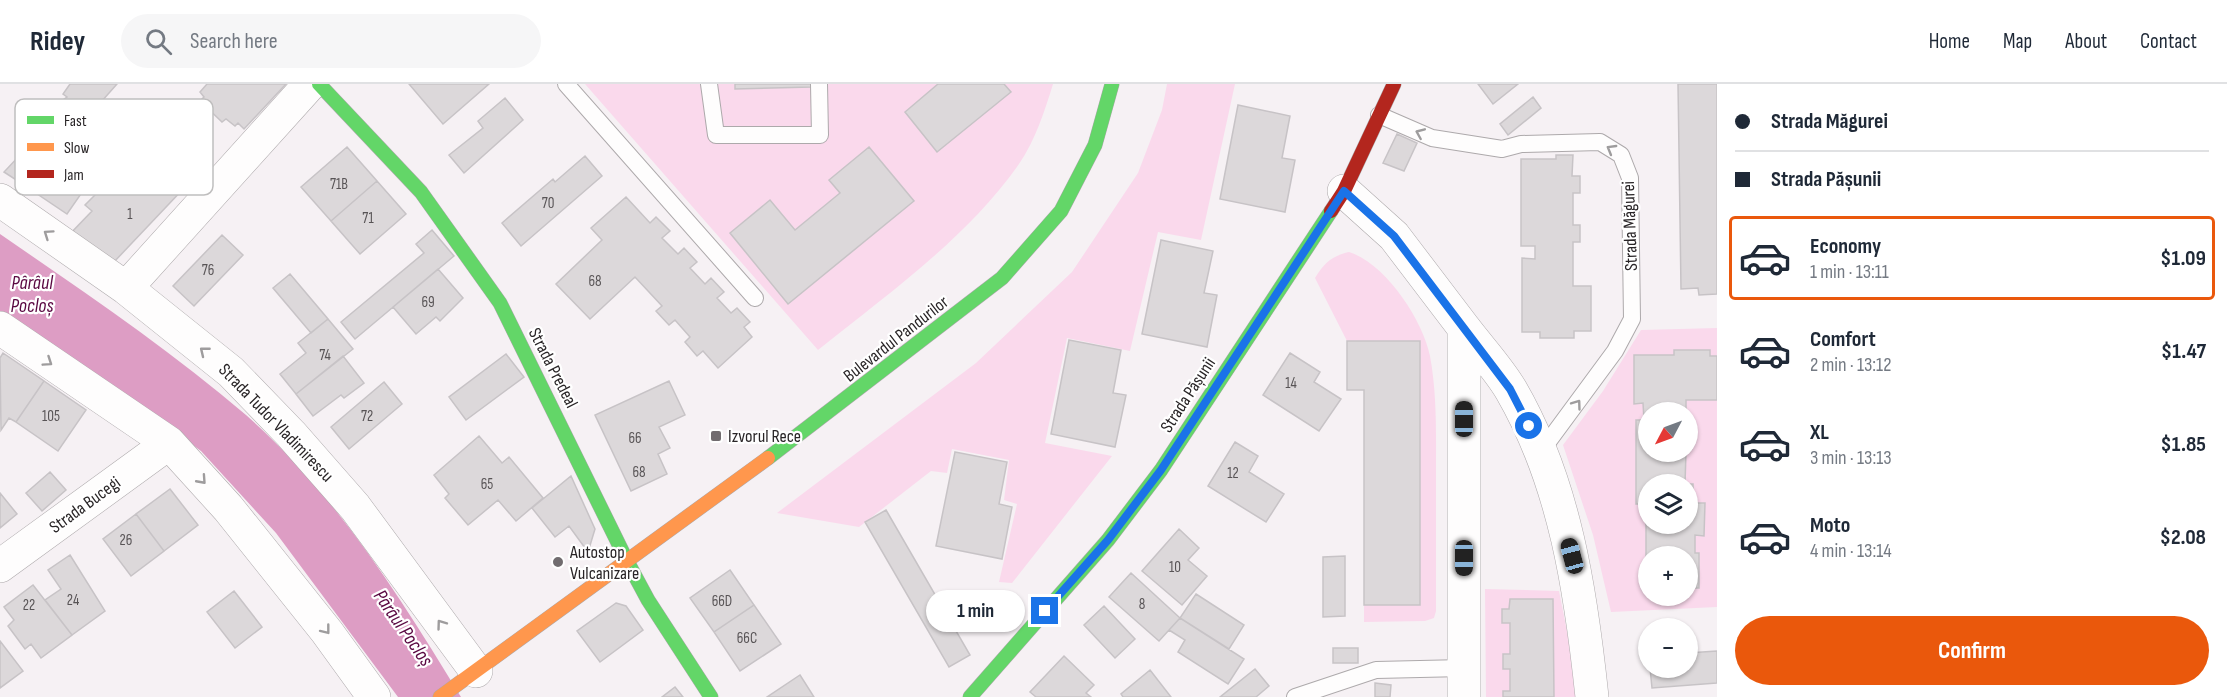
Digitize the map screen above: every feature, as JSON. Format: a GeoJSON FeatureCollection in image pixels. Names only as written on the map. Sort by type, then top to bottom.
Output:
{"type":"FeatureCollection","features":[{"type":"Feature","properties":{"kind":"street"},"geometry":{"type":"LineString","coordinates":[[213,192],[310,84]]}},
{"type":"Feature","properties":{"kind":"street","name":"Strada Predeal"},"geometry":{"type":"LineString","coordinates":[[319,84],[421,192],[500,303],[627,561],[648,600],[711,697]]}},
{"type":"Feature","properties":{"kind":"street","name":"Bulevardul Pandurilor"},"geometry":{"type":"LineString","coordinates":[[440,697],[829,413],[1002,279],[1061,212],[1095,145],[1112,84]]}},
{"type":"Feature","properties":{"kind":"street","name":"Strada Pășunii"},"geometry":{"type":"LineString","coordinates":[[970,697],[1108,540],[1161,470],[1344,191],[1394,84]]}},
{"type":"Feature","properties":{"kind":"street"},"geometry":{"type":"LineString","coordinates":[[1344,191],[1394,236],[1510,389],[1542,450],[1572,556],[1585,631],[1592,697]]}},
{"type":"Feature","properties":{"kind":"street"},"geometry":{"type":"LineString","coordinates":[[126,288],[210,195]]}},
{"type":"Feature","properties":{"kind":"street","name":"Strada Tudor Vladimirescu"},"geometry":{"type":"LineString","coordinates":[[0,200],[126,288],[231,372],[291,434],[355,507],[467,677]]}},
{"type":"Feature","properties":{"kind":"street"},"geometry":{"type":"LineString","coordinates":[[0,328],[169,443],[235,517],[327,632],[374,697]]}},
{"type":"Feature","properties":{"kind":"street"},"geometry":{"type":"LineString","coordinates":[[1464,328],[1464,682]]}},
{"type":"Feature","properties":{"kind":"street","name":"Strada Bucegi"},"geometry":{"type":"LineString","coordinates":[[0,566],[169,443]]}},
{"type":"Feature","properties":{"kind":"lane"},"geometry":{"type":"LineString","coordinates":[[566,84],[755,298]]}},
{"type":"Feature","properties":{"kind":"lane"},"geometry":{"type":"LineString","coordinates":[[710,84],[716,135],[820,135],[819,84]]}},
{"type":"Feature","properties":{"kind":"lane","name":"Strada Măgurei"},"geometry":{"type":"LineString","coordinates":[[1379,115],[1432,138],[1455,142],[1502,149],[1521,144],[1599,142],[1621,155],[1630,178],[1632,320],[1615,351],[1542,450]]}},
{"type":"Feature","properties":{"kind":"lane"},"geometry":{"type":"LineString","coordinates":[[1295,697],[1376,670],[1464,682]]}},
{"type":"Feature","properties":{"kind":"shaded area"},"geometry":{"type":"Polygon","coordinates":[[[585,84],[1053,84],[1030,145],[1019,164],[998,191],[951,241],[925,264],[818,350],[585,84]]]}},
{"type":"Feature","properties":{"kind":"shaded area"},"geometry":{"type":"Polygon","coordinates":[[[1167,84],[1235,84],[1201,240],[1158,232],[1130,351],[1067,338],[1045,443],[1112,456],[1012,583],[999,582],[1017,504],[1004,500],[1009,460],[952,449],[947,473],[931,471],[859,527],[777,513],[976,363],[1072,272],[1138,173],[1162,110],[1167,84]]]}},
{"type":"Feature","properties":{"kind":"shaded area"},"geometry":{"type":"Polygon","coordinates":[[[1349,252],[1363,258],[1389,280],[1411,310],[1430,356],[1436,413],[1436,611],[1434,618],[1425,621],[1364,622],[1364,605],[1420,604],[1420,341],[1347,341],[1315,278],[1329,261],[1349,252]]]}},
{"type":"Feature","properties":{"kind":"shaded area"},"geometry":{"type":"Polygon","coordinates":[[[1717,328],[1717,607],[1611,612],[1593,535],[1563,445],[1603,391],[1641,330],[1717,328]]]}},
{"type":"Feature","properties":{"kind":"shaded area"},"geometry":{"type":"Polygon","coordinates":[[[1485,589],[1559,591],[1580,697],[1486,697],[1485,589]]]}},
{"type":"Feature","properties":{"kind":"water","name":"Pârâul Pocloș"},"geometry":{"type":"Polygon","coordinates":[[[0,234],[187,367],[246,415],[278,445],[309,478],[364,548],[390,584],[461,697],[398,697],[276,533],[201,451],[121,392],[0,311],[0,234]]]}},
{"type":"Feature","properties":{"kind":"building"},"geometry":{"type":"Polygon","coordinates":[[[70,84],[117,84],[104,99],[64,99],[67,97],[63,94],[70,84]]]}},
{"type":"Feature","properties":{"kind":"building"},"geometry":{"type":"Polygon","coordinates":[[[207,84],[286,84],[244,129],[238,123],[235,126],[226,119],[222,122],[213,113],[213,99],[202,99],[204,97],[200,92],[207,84]]]}},
{"type":"Feature","properties":{"kind":"building"},"geometry":{"type":"Polygon","coordinates":[[[409,84],[489,84],[443,124],[409,84]]]}},
{"type":"Feature","properties":{"kind":"building"},"geometry":{"type":"Polygon","coordinates":[[[735,84],[811,84],[811,87],[735,89],[735,84]]]}},
{"type":"Feature","properties":{"kind":"building"},"geometry":{"type":"Polygon","coordinates":[[[938,84],[1004,84],[1011,92],[937,152],[905,112],[938,84]]]}},
{"type":"Feature","properties":{"kind":"building"},"geometry":{"type":"Polygon","coordinates":[[[1478,84],[1518,84],[1493,104],[1478,84]]]}},
{"type":"Feature","properties":{"kind":"building"},"geometry":{"type":"Polygon","coordinates":[[[1678,84],[1717,84],[1717,294],[1699,295],[1698,288],[1681,289],[1678,84]]]}},
{"type":"Feature","properties":{"kind":"building"},"geometry":{"type":"Polygon","coordinates":[[[1533,97],[1541,108],[1508,135],[1500,124],[1533,97]]]}},
{"type":"Feature","properties":{"kind":"building"},"geometry":{"type":"Polygon","coordinates":[[[505,98],[523,120],[464,173],[449,155],[483,128],[478,121],[505,98]]]}},
{"type":"Feature","properties":{"kind":"building"},"geometry":{"type":"Polygon","coordinates":[[[1238,105],[1290,116],[1282,158],[1295,160],[1285,212],[1220,199],[1238,105]]]}},
{"type":"Feature","properties":{"kind":"building"},"geometry":{"type":"Polygon","coordinates":[[[1397,134],[1417,143],[1404,171],[1383,163],[1397,134]]]}},
{"type":"Feature","properties":{"kind":"building"},"geometry":{"type":"Polygon","coordinates":[[[347,147],[377,181],[331,221],[301,187],[347,147]]]}},
{"type":"Feature","properties":{"kind":"building"},"geometry":{"type":"Polygon","coordinates":[[[869,147],[914,201],[788,304],[730,233],[770,200],[795,230],[840,193],[829,180],[869,147]]]}},
{"type":"Feature","properties":{"kind":"building"},"geometry":{"type":"Polygon","coordinates":[[[1556,155],[1573,155],[1572,176],[1580,176],[1580,193],[1573,193],[1573,225],[1580,225],[1580,242],[1573,242],[1573,286],[1591,286],[1591,331],[1574,331],[1574,338],[1540,338],[1540,332],[1522,332],[1522,258],[1535,259],[1535,246],[1521,246],[1521,159],[1556,159],[1556,155]]]}},
{"type":"Feature","properties":{"kind":"building"},"geometry":{"type":"Polygon","coordinates":[[[585,156],[602,176],[521,246],[502,223],[553,179],[555,182],[585,156]]]}},
{"type":"Feature","properties":{"kind":"building"},"geometry":{"type":"Polygon","coordinates":[[[15,160],[15,179],[4,172],[15,160]]]}},
{"type":"Feature","properties":{"kind":"building"},"geometry":{"type":"Polygon","coordinates":[[[377,181],[406,214],[360,254],[331,221],[377,181]]]}},
{"type":"Feature","properties":{"kind":"building"},"geometry":{"type":"Polygon","coordinates":[[[39,195],[80,195],[67,214],[39,195]]]}},
{"type":"Feature","properties":{"kind":"building"},"geometry":{"type":"Polygon","coordinates":[[[95,195],[177,195],[113,263],[70,234],[92,211],[85,205],[95,195]]]}},
{"type":"Feature","properties":{"kind":"building"},"geometry":{"type":"Polygon","coordinates":[[[626,197],[650,223],[656,217],[670,231],[662,238],[678,254],[684,248],[697,262],[690,268],[705,284],[711,278],[724,292],[717,298],[731,313],[737,308],[750,322],[744,327],[752,337],[718,368],[703,351],[697,356],[685,342],[690,337],[675,320],[669,325],[656,311],[662,306],[635,277],[590,319],[556,284],[602,240],[591,228],[626,197]]]}},
{"type":"Feature","properties":{"kind":"building"},"geometry":{"type":"Polygon","coordinates":[[[432,230],[454,256],[355,339],[341,322],[424,253],[416,244],[432,230]]]}},
{"type":"Feature","properties":{"kind":"building"},"geometry":{"type":"Polygon","coordinates":[[[222,235],[243,255],[194,306],[173,286],[222,235]]]}},
{"type":"Feature","properties":{"kind":"building"},"geometry":{"type":"Polygon","coordinates":[[[1161,240],[1213,251],[1204,293],[1217,295],[1207,347],[1142,334],[1161,240]]]}},
{"type":"Feature","properties":{"kind":"building"},"geometry":{"type":"Polygon","coordinates":[[[438,269],[463,298],[440,321],[436,317],[416,334],[393,307],[438,269]]]}},
{"type":"Feature","properties":{"kind":"building"},"geometry":{"type":"Polygon","coordinates":[[[290,274],[328,319],[311,333],[273,288],[290,274]]]}},
{"type":"Feature","properties":{"kind":"building"},"geometry":{"type":"Polygon","coordinates":[[[328,319],[353,349],[296,394],[280,374],[306,353],[298,343],[328,319]]]}},
{"type":"Feature","properties":{"kind":"building"},"geometry":{"type":"Polygon","coordinates":[[[1069,340],[1121,350],[1113,393],[1126,395],[1115,447],[1051,434],[1069,340]]]}},
{"type":"Feature","properties":{"kind":"building"},"geometry":{"type":"Polygon","coordinates":[[[1347,341],[1420,341],[1420,605],[1364,605],[1364,390],[1347,390],[1347,341]]]}},
{"type":"Feature","properties":{"kind":"building"},"geometry":{"type":"Polygon","coordinates":[[[1674,350],[1710,350],[1710,356],[1717,356],[1717,400],[1638,402],[1634,404],[1634,355],[1674,355],[1674,350]]]}},
{"type":"Feature","properties":{"kind":"building"},"geometry":{"type":"Polygon","coordinates":[[[3,353],[44,381],[16,422],[9,418],[1,430],[0,358],[3,353]]]}},
{"type":"Feature","properties":{"kind":"building"},"geometry":{"type":"Polygon","coordinates":[[[1290,353],[1320,372],[1314,382],[1341,399],[1319,431],[1263,395],[1290,353]]]}},
{"type":"Feature","properties":{"kind":"building"},"geometry":{"type":"Polygon","coordinates":[[[506,354],[524,377],[466,420],[449,397],[506,354]]]}},
{"type":"Feature","properties":{"kind":"building"},"geometry":{"type":"Polygon","coordinates":[[[343,356],[364,383],[344,398],[341,395],[313,416],[296,394],[343,356]]]}},
{"type":"Feature","properties":{"kind":"building"},"geometry":{"type":"Polygon","coordinates":[[[44,381],[86,410],[58,451],[16,422],[44,381]]]}},
{"type":"Feature","properties":{"kind":"building"},"geometry":{"type":"Polygon","coordinates":[[[669,381],[685,415],[659,427],[670,448],[658,454],[667,474],[631,491],[595,415],[669,381]]]}},
{"type":"Feature","properties":{"kind":"building"},"geometry":{"type":"Polygon","coordinates":[[[384,382],[402,404],[349,449],[331,427],[384,382]]]}},
{"type":"Feature","properties":{"kind":"building"},"geometry":{"type":"Polygon","coordinates":[[[1636,420],[1638,420],[1638,462],[1686,462],[1685,474],[1638,474],[1638,504],[1636,504],[1636,420]]]}},
{"type":"Feature","properties":{"kind":"building"},"geometry":{"type":"Polygon","coordinates":[[[479,436],[502,463],[509,457],[543,498],[516,521],[498,500],[468,525],[445,498],[449,494],[434,475],[479,436]]]}},
{"type":"Feature","properties":{"kind":"building"},"geometry":{"type":"Polygon","coordinates":[[[1235,442],[1258,456],[1249,472],[1284,494],[1266,522],[1208,486],[1235,442]]]}},
{"type":"Feature","properties":{"kind":"building"},"geometry":{"type":"Polygon","coordinates":[[[955,452],[1007,462],[999,504],[1012,507],[1002,559],[936,546],[955,452]]]}},
{"type":"Feature","properties":{"kind":"building"},"geometry":{"type":"Polygon","coordinates":[[[50,472],[66,490],[42,511],[26,493],[50,472]]]}},
{"type":"Feature","properties":{"kind":"building"},"geometry":{"type":"Polygon","coordinates":[[[571,476],[595,529],[588,552],[569,526],[555,537],[532,508],[571,476]]]}},
{"type":"Feature","properties":{"kind":"building"},"geometry":{"type":"Polygon","coordinates":[[[170,489],[198,525],[164,551],[136,514],[170,489]]]}},
{"type":"Feature","properties":{"kind":"building"},"geometry":{"type":"Polygon","coordinates":[[[0,493],[17,514],[0,528],[0,493]]]}},
{"type":"Feature","properties":{"kind":"building"},"geometry":{"type":"Polygon","coordinates":[[[1698,503],[1705,503],[1704,536],[1695,535],[1695,546],[1646,546],[1646,534],[1698,534],[1698,503]]]}},
{"type":"Feature","properties":{"kind":"building"},"geometry":{"type":"Polygon","coordinates":[[[886,510],[970,655],[949,667],[865,522],[886,510]]]}},
{"type":"Feature","properties":{"kind":"building"},"geometry":{"type":"Polygon","coordinates":[[[136,514],[164,551],[131,576],[103,539],[136,514]]]}},
{"type":"Feature","properties":{"kind":"building"},"geometry":{"type":"Polygon","coordinates":[[[1179,529],[1199,548],[1188,560],[1207,576],[1182,605],[1142,571],[1179,529]]]}},
{"type":"Feature","properties":{"kind":"building"},"geometry":{"type":"Polygon","coordinates":[[[1698,553],[1699,553],[1698,588],[1698,553]]]}},
{"type":"Feature","properties":{"kind":"building"},"geometry":{"type":"Polygon","coordinates":[[[70,555],[105,611],[72,635],[45,600],[61,589],[48,570],[70,555]]]}},
{"type":"Feature","properties":{"kind":"building"},"geometry":{"type":"Polygon","coordinates":[[[1345,556],[1345,616],[1323,617],[1323,557],[1345,556]]]}},
{"type":"Feature","properties":{"kind":"building"},"geometry":{"type":"Polygon","coordinates":[[[730,570],[754,605],[714,632],[690,598],[730,570]]]}},
{"type":"Feature","properties":{"kind":"building"},"geometry":{"type":"Polygon","coordinates":[[[1131,573],[1180,618],[1159,641],[1109,597],[1131,573]]]}},
{"type":"Feature","properties":{"kind":"building"},"geometry":{"type":"Polygon","coordinates":[[[33,585],[72,635],[41,658],[31,644],[25,649],[8,626],[14,620],[4,607],[33,585]]]}},
{"type":"Feature","properties":{"kind":"building"},"geometry":{"type":"Polygon","coordinates":[[[234,591],[262,627],[235,648],[207,612],[234,591]]]}},
{"type":"Feature","properties":{"kind":"building"},"geometry":{"type":"Polygon","coordinates":[[[1196,594],[1244,625],[1229,649],[1180,618],[1196,594]]]}},
{"type":"Feature","properties":{"kind":"building"},"geometry":{"type":"Polygon","coordinates":[[[1510,599],[1553,599],[1554,697],[1503,697],[1503,691],[1510,691],[1510,669],[1503,669],[1503,654],[1510,654],[1510,623],[1502,623],[1502,609],[1509,609],[1510,599]]]}},
{"type":"Feature","properties":{"kind":"building"},"geometry":{"type":"Polygon","coordinates":[[[616,603],[626,606],[643,630],[600,662],[577,631],[616,603]]]}},
{"type":"Feature","properties":{"kind":"building"},"geometry":{"type":"Polygon","coordinates":[[[754,605],[781,644],[740,671],[714,632],[754,605]]]}},
{"type":"Feature","properties":{"kind":"building"},"geometry":{"type":"Polygon","coordinates":[[[1104,606],[1135,639],[1115,658],[1084,625],[1104,606]]]}},
{"type":"Feature","properties":{"kind":"building"},"geometry":{"type":"Polygon","coordinates":[[[1180,618],[1244,659],[1228,684],[1178,652],[1185,640],[1169,630],[1180,618]]]}},
{"type":"Feature","properties":{"kind":"building"},"geometry":{"type":"Polygon","coordinates":[[[0,641],[23,671],[0,688],[0,641]]]}},
{"type":"Feature","properties":{"kind":"building"},"geometry":{"type":"Polygon","coordinates":[[[1333,648],[1358,648],[1358,663],[1333,663],[1333,648]]]}},
{"type":"Feature","properties":{"kind":"building"},"geometry":{"type":"Polygon","coordinates":[[[1717,651],[1717,683],[1652,688],[1651,678],[1698,678],[1698,652],[1717,651]]]}},
{"type":"Feature","properties":{"kind":"building"},"geometry":{"type":"Polygon","coordinates":[[[1064,656],[1094,685],[1086,693],[1091,697],[1036,697],[1030,692],[1064,656]]]}},
{"type":"Feature","properties":{"kind":"building"},"geometry":{"type":"Polygon","coordinates":[[[1255,669],[1269,686],[1256,697],[1220,697],[1255,669]]]}},
{"type":"Feature","properties":{"kind":"building"},"geometry":{"type":"Polygon","coordinates":[[[1150,670],[1171,697],[1123,697],[1121,694],[1150,670]]]}},
{"type":"Feature","properties":{"kind":"building"},"geometry":{"type":"Polygon","coordinates":[[[800,675],[814,697],[767,697],[800,675]]]}},
{"type":"Feature","properties":{"kind":"building"},"geometry":{"type":"Polygon","coordinates":[[[1375,683],[1391,685],[1390,697],[1375,697],[1375,683]]]}},
{"type":"Feature","properties":{"kind":"building"},"geometry":{"type":"Polygon","coordinates":[[[675,687],[683,697],[662,697],[675,687]]]}},
{"type":"Feature","properties":{"kind":"traffic: fast"},"geometry":{"type":"LineString","coordinates":[[319,84],[421,192],[500,303],[627,561],[648,600],[711,697]]}},
{"type":"Feature","properties":{"kind":"traffic: fast"},"geometry":{"type":"LineString","coordinates":[[768,458],[1002,278],[1061,211],[1095,145],[1112,84]]}},
{"type":"Feature","properties":{"kind":"traffic: fast"},"geometry":{"type":"LineString","coordinates":[[970,697],[1108,540],[1161,470],[1331,211]]}},
{"type":"Feature","properties":{"kind":"traffic: slow"},"geometry":{"type":"LineString","coordinates":[[440,697],[768,458]]}},
{"type":"Feature","properties":{"kind":"traffic: jam"},"geometry":{"type":"LineString","coordinates":[[1331,211],[1344,191],[1394,84]]}},
{"type":"Feature","properties":{"kind":"place","name":"Izvorul Rece"},"geometry":{"type":"Point","coordinates":[716,436]}},
{"type":"Feature","properties":{"kind":"place","name":"Autostop Vulcanizare"},"geometry":{"type":"Point","coordinates":[558,562]}},
{"type":"Feature","properties":{"kind":"route"},"geometry":{"type":"LineString","coordinates":[[1045,611],[1108,540],[1161,470],[1344,191],[1394,236],[1510,389],[1529,426]]}}]}
